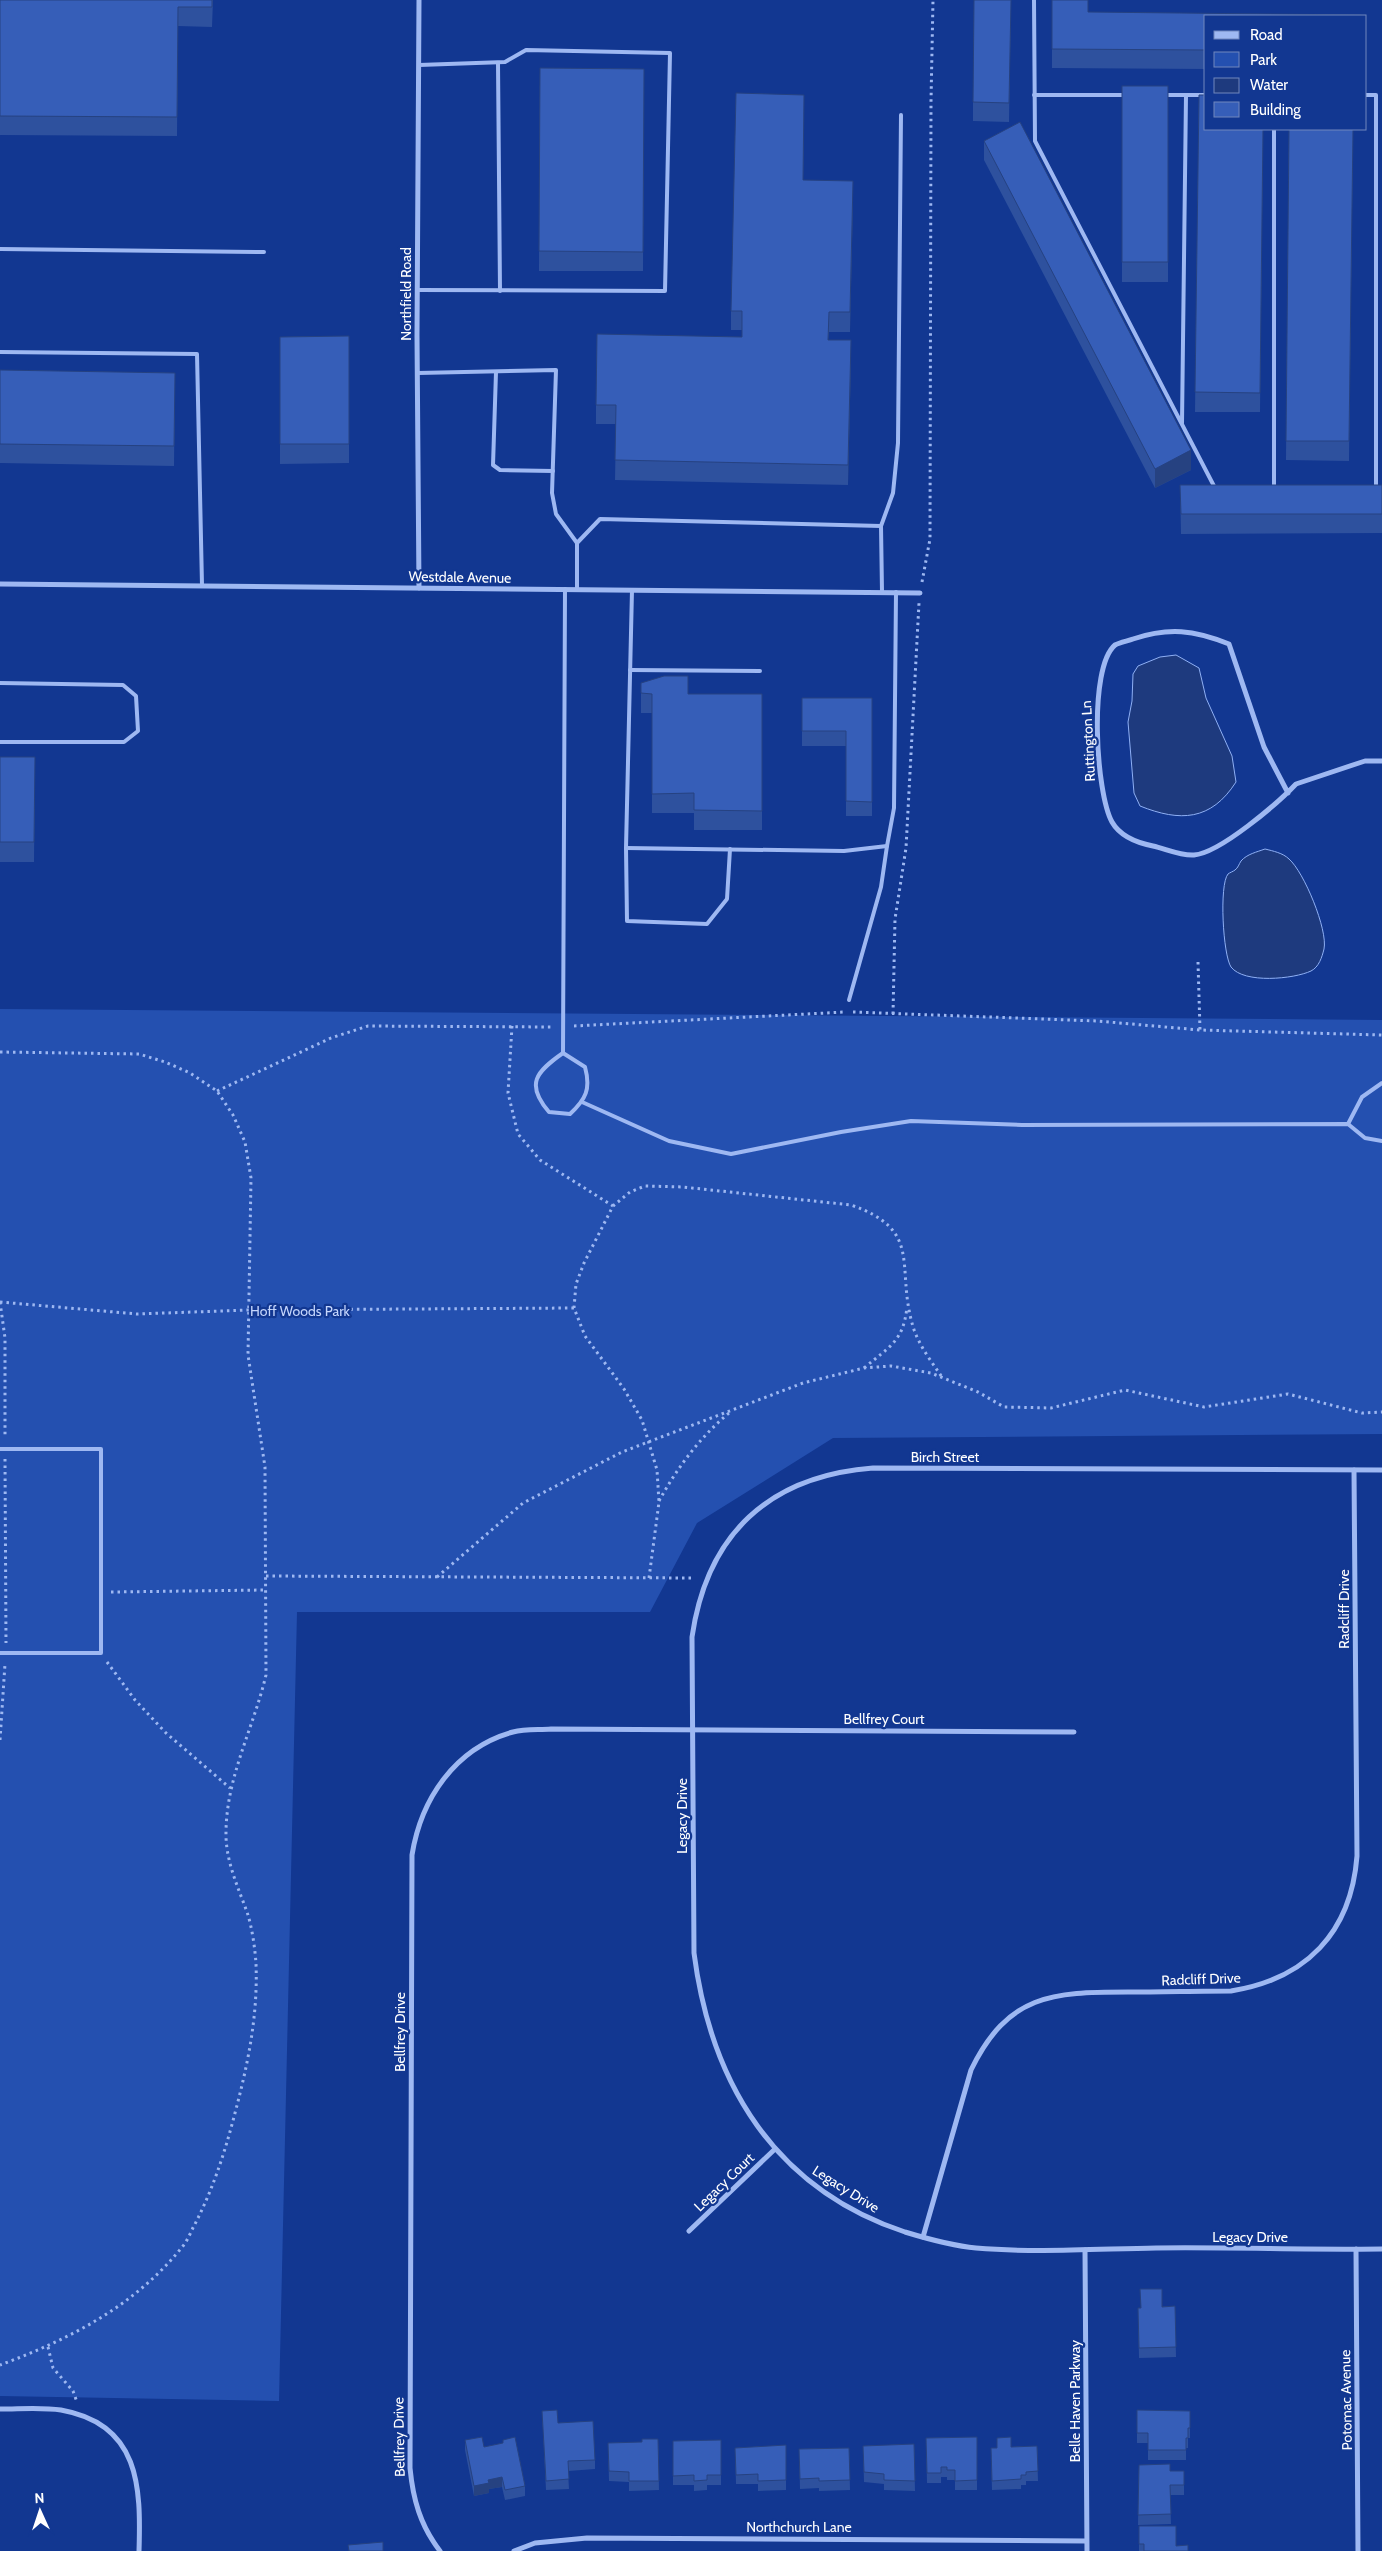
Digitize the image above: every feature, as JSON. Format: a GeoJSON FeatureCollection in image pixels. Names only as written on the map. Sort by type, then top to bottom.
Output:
{"type":"FeatureCollection","features":[{"type":"Feature","properties":{"kind":"street","name":"Northfield Road"},"geometry":{"type":"LineString","coordinates":[[419,0],[418,373],[420,588]]}},
{"type":"Feature","properties":{"kind":"street","name":"Westdale Avenue"},"geometry":{"type":"LineString","coordinates":[[0,584],[920,593]]}},
{"type":"Feature","properties":{"kind":"street","name":"Ruttington Ln"},"geometry":{"type":"LineString","coordinates":[[1288,792],[1264,747],[1229,644],[1203,633],[1177,630],[1148,634],[1116,644],[1109,654],[1098,689],[1100,773],[1103,798],[1112,822],[1120,832],[1148,845],[1196,855],[1214,848],[1252,822],[1288,792],[1296,784],[1365,762],[1382,761]]}},
{"type":"Feature","properties":{"kind":"street","name":"Birch Street"},"geometry":{"type":"LineString","coordinates":[[694,1729],[692,1637],[696,1609],[706,1578],[719,1553],[740,1526],[761,1506],[785,1491],[814,1478],[844,1470],[873,1468],[1382,1470]]}},
{"type":"Feature","properties":{"kind":"street","name":"Radcliff Drive"},"geometry":{"type":"LineString","coordinates":[[923,2237],[971,2070],[983,2045],[997,2027],[1015,2012],[1036,2001],[1076,1992],[1232,1991],[1254,1988],[1275,1980],[1307,1960],[1328,1939],[1340,1920],[1350,1900],[1357,1856],[1354,1470]]}},
{"type":"Feature","properties":{"kind":"street","name":"Bellfrey Drive"},"geometry":{"type":"LineString","coordinates":[[440,2551],[419,2516],[413,2498],[410,2468],[412,1855],[421,1818],[442,1780],[455,1764],[473,1750],[498,1737],[514,1732],[551,1729],[694,1729]]}},
{"type":"Feature","properties":{"kind":"street","name":"Legacy Drive"},"geometry":{"type":"LineString","coordinates":[[694,1729],[694,1953],[699,1992],[710,2034],[722,2066],[748,2111],[775,2149],[798,2171],[854,2210],[884,2225],[923,2237],[975,2248],[1085,2250],[1382,2248]]}},
{"type":"Feature","properties":{"kind":"street","name":"Bellfrey Court"},"geometry":{"type":"LineString","coordinates":[[694,1729],[1074,1732]]}},
{"type":"Feature","properties":{"kind":"street","name":"Legacy Court"},"geometry":{"type":"LineString","coordinates":[[689,2231],[775,2149]]}},
{"type":"Feature","properties":{"kind":"street","name":"Potomac Avenue"},"geometry":{"type":"LineString","coordinates":[[1356,2249],[1358,2551]]}},
{"type":"Feature","properties":{"kind":"street","name":"Belle Haven Parkway"},"geometry":{"type":"LineString","coordinates":[[1085,2250],[1086,2551]]}},
{"type":"Feature","properties":{"kind":"street"},"geometry":{"type":"LineString","coordinates":[[0,2409],[60,2410],[82,2415],[101,2425],[117,2440],[130,2458],[137,2479],[139,2494],[139,2550]]}},
{"type":"Feature","properties":{"kind":"street","name":"Northchurch Lane"},"geometry":{"type":"LineString","coordinates":[[514,2551],[535,2543],[587,2538],[1086,2542]]}},
{"type":"Feature","properties":{"kind":"lane"},"geometry":{"type":"LineString","coordinates":[[1034,0],[1035,140],[1214,488],[1224,488]]}},
{"type":"Feature","properties":{"kind":"lane"},"geometry":{"type":"LineString","coordinates":[[418,290],[665,291],[670,53],[526,50],[505,62],[498,63],[419,64]]}},
{"type":"Feature","properties":{"kind":"lane"},"geometry":{"type":"LineString","coordinates":[[498,63],[500,291]]}},
{"type":"Feature","properties":{"kind":"lane"},"geometry":{"type":"LineString","coordinates":[[1034,95],[1129,95]]}},
{"type":"Feature","properties":{"kind":"lane"},"geometry":{"type":"LineString","coordinates":[[1157,95],[1204,95]]}},
{"type":"Feature","properties":{"kind":"lane"},"geometry":{"type":"LineString","coordinates":[[1182,425],[1186,95]]}},
{"type":"Feature","properties":{"kind":"lane"},"geometry":{"type":"LineString","coordinates":[[1366,489],[1376,489],[1376,95],[1367,95]]}},
{"type":"Feature","properties":{"kind":"lane"},"geometry":{"type":"LineString","coordinates":[[882,592],[880,526],[893,493],[898,443],[901,115]]}},
{"type":"Feature","properties":{"kind":"lane"},"geometry":{"type":"LineString","coordinates":[[1274,130],[1274,488]]}},
{"type":"Feature","properties":{"kind":"lane"},"geometry":{"type":"LineString","coordinates":[[0,249],[264,252]]}},
{"type":"Feature","properties":{"kind":"lane"},"geometry":{"type":"LineString","coordinates":[[0,352],[197,354],[202,585]]}},
{"type":"Feature","properties":{"kind":"lane"},"geometry":{"type":"LineString","coordinates":[[418,373],[556,370],[552,493],[556,514],[577,543],[577,590]]}},
{"type":"Feature","properties":{"kind":"lane"},"geometry":{"type":"LineString","coordinates":[[496,372],[493,465],[500,470],[553,471]]}},
{"type":"Feature","properties":{"kind":"lane"},"geometry":{"type":"LineString","coordinates":[[1264,488],[1283,488]]}},
{"type":"Feature","properties":{"kind":"lane"},"geometry":{"type":"LineString","coordinates":[[577,543],[600,519],[880,526]]}},
{"type":"Feature","properties":{"kind":"lane"},"geometry":{"type":"LineString","coordinates":[[563,1053],[565,590]]}},
{"type":"Feature","properties":{"kind":"lane"},"geometry":{"type":"LineString","coordinates":[[632,590],[626,848],[627,921],[707,924],[727,899],[730,849]]}},
{"type":"Feature","properties":{"kind":"lane"},"geometry":{"type":"LineString","coordinates":[[849,1000],[881,887],[894,808],[896,592]]}},
{"type":"Feature","properties":{"kind":"lane"},"geometry":{"type":"LineString","coordinates":[[630,670],[760,671]]}},
{"type":"Feature","properties":{"kind":"lane"},"geometry":{"type":"LineString","coordinates":[[0,683],[123,685],[136,696],[138,731],[124,742],[0,742]]}},
{"type":"Feature","properties":{"kind":"lane"},"geometry":{"type":"LineString","coordinates":[[626,848],[844,851],[887,846]]}},
{"type":"Feature","properties":{"kind":"lane"},"geometry":{"type":"LineString","coordinates":[[563,1053],[584,1067],[589,1082],[582,1102],[570,1114],[549,1112],[537,1098],[534,1082],[544,1067],[563,1053]]}},
{"type":"Feature","properties":{"kind":"lane"},"geometry":{"type":"LineString","coordinates":[[1348,1124],[1362,1097],[1382,1083]]}},
{"type":"Feature","properties":{"kind":"lane"},"geometry":{"type":"LineString","coordinates":[[582,1102],[669,1141],[731,1154],[841,1132],[910,1121],[1022,1125],[1348,1124],[1365,1138],[1382,1141]]}},
{"type":"Feature","properties":{"kind":"lane"},"geometry":{"type":"LineString","coordinates":[[0,1653],[101,1653],[101,1449],[2,1449]]}},
{"type":"Feature","properties":{"kind":"path"},"geometry":{"type":"LineString","coordinates":[[893,1014],[895,919],[906,848],[920,593],[930,539],[930,101],[933,0]]}},
{"type":"Feature","properties":{"kind":"path"},"geometry":{"type":"LineString","coordinates":[[1198,962],[1200,1030]]}},
{"type":"Feature","properties":{"kind":"path"},"geometry":{"type":"LineString","coordinates":[[217,1091],[331,1038],[368,1026],[563,1027],[847,1012],[1097,1021],[1200,1030],[1382,1035]]}},
{"type":"Feature","properties":{"kind":"path"},"geometry":{"type":"LineString","coordinates":[[512,1026],[508,1094],[518,1134],[540,1160],[613,1206]]}},
{"type":"Feature","properties":{"kind":"path"},"geometry":{"type":"LineString","coordinates":[[0,1052],[139,1054],[165,1062],[190,1073],[217,1091],[233,1116],[245,1142],[251,1178],[248,1355],[265,1467],[266,1576],[266,1675],[261,1698],[242,1747],[230,1788],[226,1838],[234,1880],[248,1914],[256,1963],[254,2024],[243,2084],[211,2194],[184,2245],[150,2279],[110,2314],[48,2347],[0,2365]]}},
{"type":"Feature","properties":{"kind":"path"},"geometry":{"type":"LineString","coordinates":[[649,1578],[659,1502],[657,1470],[642,1420],[624,1389],[585,1336],[574,1308],[576,1284],[584,1263],[613,1206],[630,1192],[645,1186],[683,1187],[851,1204],[874,1213],[891,1228],[902,1242],[907,1304],[905,1326],[893,1344],[864,1368]]}},
{"type":"Feature","properties":{"kind":"path"},"geometry":{"type":"LineString","coordinates":[[0,1740],[6,1653],[2,1449],[5,1338],[0,1302],[137,1314],[249,1310],[574,1308]]}},
{"type":"Feature","properties":{"kind":"path"},"geometry":{"type":"LineString","coordinates":[[907,1304],[913,1327],[942,1378]]}},
{"type":"Feature","properties":{"kind":"path"},"geometry":{"type":"LineString","coordinates":[[437,1577],[523,1503],[622,1452],[803,1384],[864,1368],[891,1366],[931,1373],[978,1392],[1004,1407],[1051,1408],[1125,1390],[1204,1407],[1288,1394],[1362,1413],[1382,1412]]}},
{"type":"Feature","properties":{"kind":"path"},"geometry":{"type":"LineString","coordinates":[[659,1502],[672,1477],[696,1446],[717,1422],[733,1410]]}},
{"type":"Feature","properties":{"kind":"path"},"geometry":{"type":"LineString","coordinates":[[266,1576],[706,1578]]}},
{"type":"Feature","properties":{"kind":"path"},"geometry":{"type":"LineString","coordinates":[[101,1592],[265,1590]]}},
{"type":"Feature","properties":{"kind":"path"},"geometry":{"type":"LineString","coordinates":[[101,1653],[135,1700],[166,1733],[230,1788]]}},
{"type":"Feature","properties":{"kind":"path"},"geometry":{"type":"LineString","coordinates":[[48,2347],[53,2368],[73,2391],[82,2415]]}},
{"type":"Feature","properties":{"kind":"green space","name":"Hoff Woods Park"},"geometry":{"type":"Polygon","coordinates":[[[0,1009],[1382,1020],[1382,1434],[833,1438],[697,1523],[650,1612],[297,1612],[279,2401],[0,2396],[0,1009]]]}},
{"type":"Feature","properties":{"kind":"water"},"geometry":{"type":"Polygon","coordinates":[[[1176,655],[1199,668],[1206,698],[1232,756],[1236,782],[1226,795],[1205,811],[1194,815],[1181,816],[1140,806],[1134,793],[1128,722],[1132,701],[1133,674],[1138,666],[1160,657],[1176,655]]]}},
{"type":"Feature","properties":{"kind":"water"},"geometry":{"type":"Polygon","coordinates":[[[1265,849],[1284,855],[1295,866],[1308,888],[1319,916],[1324,949],[1320,962],[1316,967],[1303,974],[1282,978],[1247,976],[1231,967],[1228,960],[1223,920],[1225,881],[1228,874],[1236,869],[1243,859],[1265,849]]]}},
{"type":"Feature","properties":{"kind":"building"},"geometry":{"type":"Polygon","coordinates":[[[0,0],[212,0],[212,7],[178,7],[177,117],[0,116],[0,0]]]}},
{"type":"Feature","properties":{"kind":"building"},"geometry":{"type":"Polygon","coordinates":[[[974,0],[1011,0],[1009,103],[973,102],[974,0]]]}},
{"type":"Feature","properties":{"kind":"building"},"geometry":{"type":"Polygon","coordinates":[[[1052,0],[1088,0],[1088,12],[1361,15],[1204,15],[1204,50],[1052,49],[1052,0]]]}},
{"type":"Feature","properties":{"kind":"building"},"geometry":{"type":"Polygon","coordinates":[[[540,68],[644,69],[643,252],[539,251],[540,68]]]}},
{"type":"Feature","properties":{"kind":"building"},"geometry":{"type":"Polygon","coordinates":[[[1122,86],[1168,86],[1168,262],[1122,262],[1122,86]]]}},
{"type":"Feature","properties":{"kind":"building"},"geometry":{"type":"Polygon","coordinates":[[[736,93],[804,95],[803,180],[853,181],[850,312],[829,312],[828,340],[851,340],[848,465],[615,460],[616,405],[596,405],[597,334],[742,337],[742,311],[731,311],[736,93]]]}},
{"type":"Feature","properties":{"kind":"building"},"geometry":{"type":"Polygon","coordinates":[[[1199,95],[1204,95],[1204,130],[1263,130],[1260,393],[1195,392],[1199,95]]]}},
{"type":"Feature","properties":{"kind":"building"},"geometry":{"type":"Polygon","coordinates":[[[1020,122],[1191,450],[1155,469],[984,141],[1020,122]]]}},
{"type":"Feature","properties":{"kind":"building"},"geometry":{"type":"Polygon","coordinates":[[[1289,130],[1353,130],[1349,441],[1286,441],[1289,130]]]}},
{"type":"Feature","properties":{"kind":"building"},"geometry":{"type":"Polygon","coordinates":[[[349,336],[349,444],[280,444],[280,337],[349,336]]]}},
{"type":"Feature","properties":{"kind":"building"},"geometry":{"type":"Polygon","coordinates":[[[0,370],[175,373],[174,446],[0,444],[0,370]]]}},
{"type":"Feature","properties":{"kind":"building"},"geometry":{"type":"Polygon","coordinates":[[[1180,485],[1382,485],[1382,514],[1181,514],[1180,485]]]}},
{"type":"Feature","properties":{"kind":"building"},"geometry":{"type":"Polygon","coordinates":[[[664,676],[688,676],[688,694],[762,694],[762,811],[694,810],[694,793],[652,794],[652,694],[641,693],[641,683],[664,676]]]}},
{"type":"Feature","properties":{"kind":"building"},"geometry":{"type":"Polygon","coordinates":[[[802,698],[872,698],[872,802],[846,801],[846,731],[802,731],[802,698]]]}},
{"type":"Feature","properties":{"kind":"building"},"geometry":{"type":"Polygon","coordinates":[[[0,757],[35,757],[34,842],[0,842],[0,757]]]}},
{"type":"Feature","properties":{"kind":"building"},"geometry":{"type":"Polygon","coordinates":[[[1140,2289],[1162,2289],[1162,2307],[1175,2306],[1176,2347],[1139,2348],[1138,2308],[1141,2308],[1140,2289]]]}},
{"type":"Feature","properties":{"kind":"building"},"geometry":{"type":"Polygon","coordinates":[[[557,2410],[558,2423],[593,2421],[595,2460],[568,2461],[569,2479],[546,2481],[542,2411],[557,2410]]]}},
{"type":"Feature","properties":{"kind":"building"},"geometry":{"type":"Polygon","coordinates":[[[1137,2410],[1190,2411],[1190,2428],[1188,2428],[1188,2438],[1186,2438],[1186,2450],[1148,2450],[1148,2433],[1137,2433],[1137,2410]]]}},
{"type":"Feature","properties":{"kind":"building"},"geometry":{"type":"Polygon","coordinates":[[[482,2437],[484,2447],[503,2443],[503,2440],[515,2437],[525,2486],[505,2490],[502,2477],[488,2480],[489,2483],[474,2486],[465,2440],[482,2437]]]}},
{"type":"Feature","properties":{"kind":"building"},"geometry":{"type":"Polygon","coordinates":[[[977,2437],[977,2480],[955,2481],[955,2470],[947,2470],[947,2467],[941,2467],[941,2473],[927,2473],[926,2438],[977,2437]]]}},
{"type":"Feature","properties":{"kind":"building"},"geometry":{"type":"Polygon","coordinates":[[[1011,2437],[1011,2447],[1037,2446],[1038,2471],[1026,2472],[1026,2475],[1021,2475],[1021,2479],[992,2481],[991,2448],[997,2448],[997,2438],[1011,2437]]]}},
{"type":"Feature","properties":{"kind":"building"},"geometry":{"type":"Polygon","coordinates":[[[642,2439],[658,2439],[659,2481],[629,2481],[629,2472],[609,2471],[608,2443],[642,2442],[642,2439]]]}},
{"type":"Feature","properties":{"kind":"building"},"geometry":{"type":"Polygon","coordinates":[[[721,2440],[721,2475],[707,2475],[707,2480],[694,2481],[694,2475],[673,2476],[673,2441],[721,2440]]]}},
{"type":"Feature","properties":{"kind":"building"},"geometry":{"type":"Polygon","coordinates":[[[914,2444],[915,2481],[884,2480],[884,2474],[864,2472],[863,2446],[914,2444]]]}},
{"type":"Feature","properties":{"kind":"building"},"geometry":{"type":"Polygon","coordinates":[[[786,2445],[786,2480],[758,2481],[758,2474],[736,2475],[735,2448],[786,2445]]]}},
{"type":"Feature","properties":{"kind":"building"},"geometry":{"type":"Polygon","coordinates":[[[849,2448],[850,2480],[819,2481],[819,2478],[800,2479],[799,2449],[849,2448]]]}},
{"type":"Feature","properties":{"kind":"building"},"geometry":{"type":"Polygon","coordinates":[[[1170,2464],[1170,2471],[1184,2471],[1184,2485],[1170,2485],[1171,2514],[1138,2515],[1139,2465],[1170,2464]]]}},
{"type":"Feature","properties":{"kind":"building"},"geometry":{"type":"Polygon","coordinates":[[[1139,2526],[1176,2526],[1176,2546],[1188,2545],[1188,2551],[1144,2551],[1144,2544],[1139,2544],[1139,2526]]]}},
{"type":"Feature","properties":{"kind":"building"},"geometry":{"type":"Polygon","coordinates":[[[383,2542],[383,2551],[349,2551],[348,2545],[383,2542]]]}}]}
